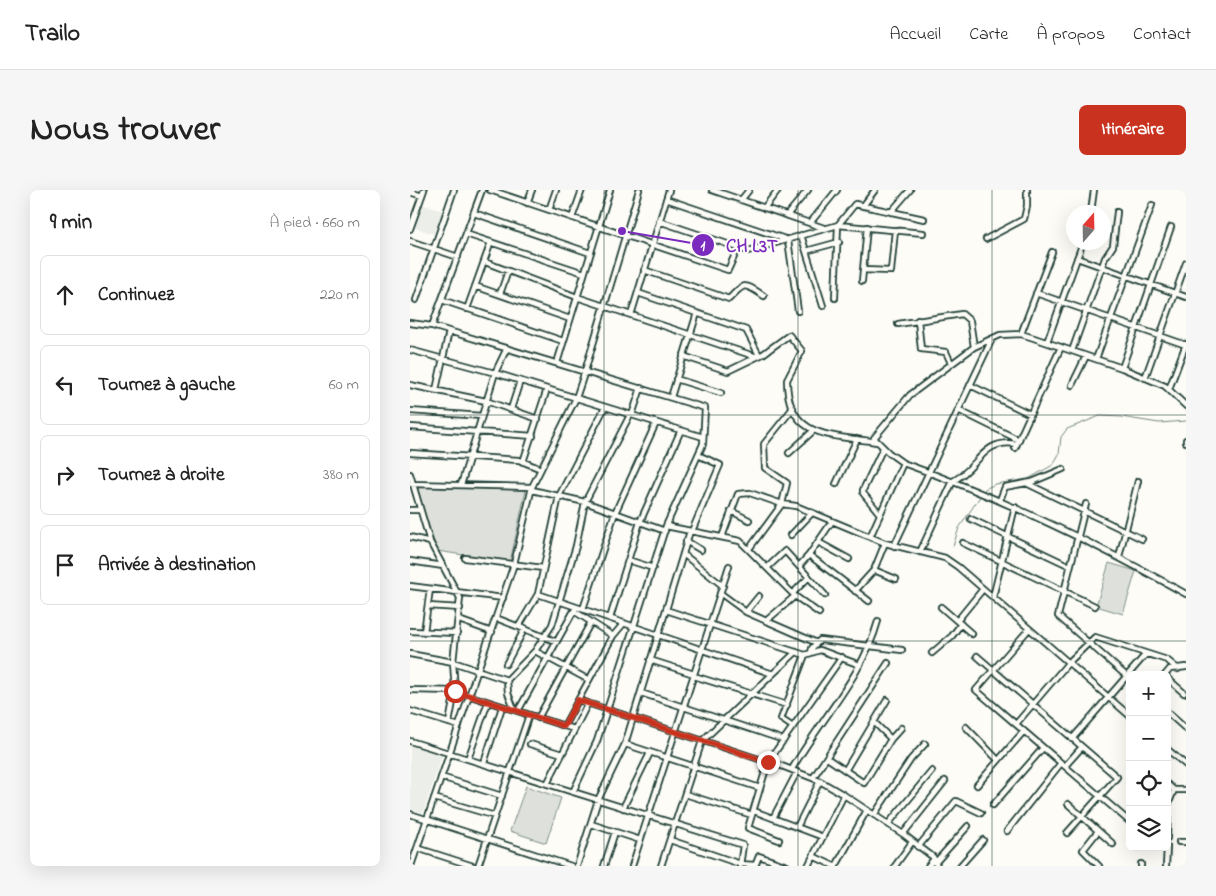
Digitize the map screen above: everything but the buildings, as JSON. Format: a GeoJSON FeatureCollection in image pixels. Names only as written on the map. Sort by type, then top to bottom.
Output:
{"type":"FeatureCollection","features":[{"type":"Feature","properties":{"kind":"street"},"geometry":{"type":"LineString","coordinates":[[410,230],[412,217],[424,190]]}},
{"type":"Feature","properties":{"kind":"street"},"geometry":{"type":"LineString","coordinates":[[416,300],[454,190]]}},
{"type":"Feature","properties":{"kind":"street"},"geometry":{"type":"LineString","coordinates":[[432,326],[482,190]]}},
{"type":"Feature","properties":{"kind":"street"},"geometry":{"type":"LineString","coordinates":[[490,190],[506,192],[527,203],[728,270],[738,248]]}},
{"type":"Feature","properties":{"kind":"street"},"geometry":{"type":"LineString","coordinates":[[527,203],[532,190]]}},
{"type":"Feature","properties":{"kind":"street"},"geometry":{"type":"LineString","coordinates":[[549,210],[556,190]]}},
{"type":"Feature","properties":{"kind":"street"},"geometry":{"type":"LineString","coordinates":[[572,218],[582,190]]}},
{"type":"Feature","properties":{"kind":"street"},"geometry":{"type":"LineString","coordinates":[[556,363],[610,190]]}},
{"type":"Feature","properties":{"kind":"street"},"geometry":{"type":"LineString","coordinates":[[411,866],[514,564],[532,488],[576,398],[639,190]]}},
{"type":"Feature","properties":{"kind":"street"},"geometry":{"type":"LineString","coordinates":[[631,315],[669,190]]}},
{"type":"Feature","properties":{"kind":"street"},"geometry":{"type":"LineString","coordinates":[[712,190],[825,228]]}},
{"type":"Feature","properties":{"kind":"street"},"geometry":{"type":"LineString","coordinates":[[741,200],[749,190]]}},
{"type":"Feature","properties":{"kind":"street"},"geometry":{"type":"LineString","coordinates":[[764,208],[778,190]]}},
{"type":"Feature","properties":{"kind":"street"},"geometry":{"type":"LineString","coordinates":[[787,215],[808,190]]}},
{"type":"Feature","properties":{"kind":"street"},"geometry":{"type":"LineString","coordinates":[[810,223],[837,190]]}},
{"type":"Feature","properties":{"kind":"street"},"geometry":{"type":"LineString","coordinates":[[863,206],[876,190]]}},
{"type":"Feature","properties":{"kind":"street"},"geometry":{"type":"LineString","coordinates":[[891,212],[910,190]]}},
{"type":"Feature","properties":{"kind":"street"},"geometry":{"type":"LineString","coordinates":[[986,239],[1024,219],[1027,206],[1027,190]]}},
{"type":"Feature","properties":{"kind":"street"},"geometry":{"type":"LineString","coordinates":[[1092,205],[1094,190]]}},
{"type":"Feature","properties":{"kind":"street"},"geometry":{"type":"LineString","coordinates":[[410,192],[422,196]]}},
{"type":"Feature","properties":{"kind":"street"},"geometry":{"type":"LineString","coordinates":[[666,199],[788,240]]}},
{"type":"Feature","properties":{"kind":"street"},"geometry":{"type":"LineString","coordinates":[[835,298],[838,224],[855,204],[924,219]]}},
{"type":"Feature","properties":{"kind":"street"},"geometry":{"type":"LineString","coordinates":[[1096,359],[1152,205]]}},
{"type":"Feature","properties":{"kind":"street"},"geometry":{"type":"LineString","coordinates":[[1072,351],[1102,267],[1113,246],[1118,212]]}},
{"type":"Feature","properties":{"kind":"street"},"geometry":{"type":"LineString","coordinates":[[474,214],[590,253]]}},
{"type":"Feature","properties":{"kind":"street"},"geometry":{"type":"LineString","coordinates":[[659,222],[748,251],[838,224],[923,233]]}},
{"type":"Feature","properties":{"kind":"street"},"geometry":{"type":"LineString","coordinates":[[862,281],[867,227]]}},
{"type":"Feature","properties":{"kind":"street"},"geometry":{"type":"LineString","coordinates":[[1122,368],[1171,227]]}},
{"type":"Feature","properties":{"kind":"street"},"geometry":{"type":"LineString","coordinates":[[863,270],[891,271],[894,230]]}},
{"type":"Feature","properties":{"kind":"street"},"geometry":{"type":"LineString","coordinates":[[466,234],[584,273]]}},
{"type":"Feature","properties":{"kind":"street"},"geometry":{"type":"LineString","coordinates":[[801,236],[823,306]]}},
{"type":"Feature","properties":{"kind":"street"},"geometry":{"type":"LineString","coordinates":[[788,240],[798,310]]}},
{"type":"Feature","properties":{"kind":"street"},"geometry":{"type":"LineString","coordinates":[[410,241],[458,257]]}},
{"type":"Feature","properties":{"kind":"street"},"geometry":{"type":"LineString","coordinates":[[467,308],[491,242]]}},
{"type":"Feature","properties":{"kind":"street"},"geometry":{"type":"LineString","coordinates":[[806,251],[838,242]]}},
{"type":"Feature","properties":{"kind":"street"},"geometry":{"type":"LineString","coordinates":[[1047,342],[1080,250]]}},
{"type":"Feature","properties":{"kind":"street"},"geometry":{"type":"LineString","coordinates":[[1021,334],[1052,252]]}},
{"type":"Feature","properties":{"kind":"street"},"geometry":{"type":"LineString","coordinates":[[1077,258],[1186,297]]}},
{"type":"Feature","properties":{"kind":"street"},"geometry":{"type":"LineString","coordinates":[[485,262],[577,297],[758,356]]}},
{"type":"Feature","properties":{"kind":"street"},"geometry":{"type":"LineString","coordinates":[[1145,378],[1186,263]]}},
{"type":"Feature","properties":{"kind":"street"},"geometry":{"type":"LineString","coordinates":[[644,270],[728,299],[736,289],[743,286],[751,288],[764,296]]}},
{"type":"Feature","properties":{"kind":"street"},"geometry":{"type":"LineString","coordinates":[[500,294],[508,271]]}},
{"type":"Feature","properties":{"kind":"street"},"geometry":{"type":"LineString","coordinates":[[476,286],[570,319]]}},
{"type":"Feature","properties":{"kind":"street"},"geometry":{"type":"LineString","coordinates":[[638,293],[746,330],[758,356]]}},
{"type":"Feature","properties":{"kind":"street"},"geometry":{"type":"LineString","coordinates":[[1036,293],[1186,344],[1169,389]]}},
{"type":"Feature","properties":{"kind":"street"},"geometry":{"type":"LineString","coordinates":[[442,300],[563,341]]}},
{"type":"Feature","properties":{"kind":"street"},"geometry":{"type":"LineString","coordinates":[[671,397],[697,313]]}},
{"type":"Feature","properties":{"kind":"street"},"geometry":{"type":"LineString","coordinates":[[898,324],[962,314],[970,321],[974,347]]}},
{"type":"Feature","properties":{"kind":"street"},"geometry":{"type":"LineString","coordinates":[[918,320],[921,349],[946,352],[951,363]]}},
{"type":"Feature","properties":{"kind":"street"},"geometry":{"type":"LineString","coordinates":[[410,323],[449,330],[705,408],[703,437],[698,455],[666,529],[597,741],[573,792]]}},
{"type":"Feature","properties":{"kind":"street"},"geometry":{"type":"LineString","coordinates":[[436,390],[449,330]]}},
{"type":"Feature","properties":{"kind":"street"},"geometry":{"type":"LineString","coordinates":[[1186,406],[1169,389],[1122,368],[1021,334],[1000,335],[974,347],[910,395],[875,436],[882,448],[903,463],[1000,500],[1119,556],[1186,594]]}},
{"type":"Feature","properties":{"kind":"street"},"geometry":{"type":"LineString","coordinates":[[683,356],[728,371],[758,356],[789,335],[802,351],[787,380],[796,419],[813,431],[877,442]]}},
{"type":"Feature","properties":{"kind":"street"},"geometry":{"type":"LineString","coordinates":[[894,546],[992,339]]}},
{"type":"Feature","properties":{"kind":"street"},"geometry":{"type":"LineString","coordinates":[[1017,444],[1061,347]]}},
{"type":"Feature","properties":{"kind":"street"},"geometry":{"type":"LineString","coordinates":[[461,485],[495,373],[507,348]]}},
{"type":"Feature","properties":{"kind":"street"},"geometry":{"type":"LineString","coordinates":[[410,350],[520,380],[703,437]]}},
{"type":"Feature","properties":{"kind":"street"},"geometry":{"type":"LineString","coordinates":[[1072,385],[1086,356]]}},
{"type":"Feature","properties":{"kind":"street"},"geometry":{"type":"LineString","coordinates":[[676,379],[721,393]]}},
{"type":"Feature","properties":{"kind":"street"},"geometry":{"type":"LineString","coordinates":[[511,410],[520,380]]}},
{"type":"Feature","properties":{"kind":"street"},"geometry":{"type":"LineString","coordinates":[[410,385],[486,401],[538,418]]}},
{"type":"Feature","properties":{"kind":"street"},"geometry":{"type":"LineString","coordinates":[[970,386],[1030,414]]}},
{"type":"Feature","properties":{"kind":"street"},"geometry":{"type":"LineString","coordinates":[[516,710],[508,693],[507,680],[535,651],[546,636],[560,601],[576,546],[585,502],[631,415],[641,388]]}},
{"type":"Feature","properties":{"kind":"street"},"geometry":{"type":"LineString","coordinates":[[523,462],[547,389]]}},
{"type":"Feature","properties":{"kind":"street"},"geometry":{"type":"LineString","coordinates":[[519,626],[538,594],[559,496],[605,407]]}},
{"type":"Feature","properties":{"kind":"street"},"geometry":{"type":"LineString","coordinates":[[749,549],[782,504],[787,483],[765,468],[764,444],[793,408]]}},
{"type":"Feature","properties":{"kind":"street"},"geometry":{"type":"LineString","coordinates":[[958,410],[1017,444]]}},
{"type":"Feature","properties":{"kind":"street"},"geometry":{"type":"LineString","coordinates":[[410,411],[482,416]]}},
{"type":"Feature","properties":{"kind":"street"},"geometry":{"type":"LineString","coordinates":[[584,609],[615,513],[656,423]]}},
{"type":"Feature","properties":{"kind":"street"},"geometry":{"type":"LineString","coordinates":[[410,428],[533,436]]}},
{"type":"Feature","properties":{"kind":"street"},"geometry":{"type":"LineString","coordinates":[[610,618],[640,522],[680,430]]}},
{"type":"Feature","properties":{"kind":"street"},"geometry":{"type":"LineString","coordinates":[[790,453],[813,431]]}},
{"type":"Feature","properties":{"kind":"street"},"geometry":{"type":"LineString","coordinates":[[836,484],[857,439]]}},
{"type":"Feature","properties":{"kind":"street"},"geometry":{"type":"LineString","coordinates":[[920,552],[953,481],[963,475],[985,452],[998,443],[1017,444]]}},
{"type":"Feature","properties":{"kind":"street"},"geometry":{"type":"LineString","coordinates":[[880,514],[863,493],[863,490],[882,448]]}},
{"type":"Feature","properties":{"kind":"street"},"geometry":{"type":"LineString","coordinates":[[410,452],[523,462],[541,468]]}},
{"type":"Feature","properties":{"kind":"street"},"geometry":{"type":"LineString","coordinates":[[577,866],[598,800],[625,744],[686,541],[720,465],[698,455]]}},
{"type":"Feature","properties":{"kind":"street"},"geometry":{"type":"LineString","coordinates":[[870,537],[903,463]]}},
{"type":"Feature","properties":{"kind":"street"},"geometry":{"type":"LineString","coordinates":[[1000,500],[1005,487],[1047,477],[1063,469]]}},
{"type":"Feature","properties":{"kind":"street"},"geometry":{"type":"LineString","coordinates":[[410,474],[411,484],[430,542],[457,593],[460,608],[453,662],[455,691],[449,723]]}},
{"type":"Feature","properties":{"kind":"street"},"geometry":{"type":"LineString","coordinates":[[1119,556],[1138,481]]}},
{"type":"Feature","properties":{"kind":"street"},"geometry":{"type":"LineString","coordinates":[[1026,483],[1142,539]]}},
{"type":"Feature","properties":{"kind":"street"},"geometry":{"type":"LineString","coordinates":[[411,484],[532,488],[585,502],[640,522],[666,529],[691,531],[740,541],[794,594],[819,613]]}},
{"type":"Feature","properties":{"kind":"street"},"geometry":{"type":"LineString","coordinates":[[722,537],[738,494],[742,492],[782,504],[796,506],[831,523],[894,546],[945,558],[1126,712]]}},
{"type":"Feature","properties":{"kind":"street"},"geometry":{"type":"LineString","coordinates":[[1086,504],[1058,616],[1126,676]]}},
{"type":"Feature","properties":{"kind":"street"},"geometry":{"type":"LineString","coordinates":[[993,597],[1015,507]]}},
{"type":"Feature","properties":{"kind":"street"},"geometry":{"type":"LineString","coordinates":[[410,510],[420,510]]}},
{"type":"Feature","properties":{"kind":"street"},"geometry":{"type":"LineString","coordinates":[[731,511],[749,520]]}},
{"type":"Feature","properties":{"kind":"street"},"geometry":{"type":"LineString","coordinates":[[790,535],[812,513]]}},
{"type":"Feature","properties":{"kind":"street"},"geometry":{"type":"LineString","coordinates":[[971,519],[1070,566]]}},
{"type":"Feature","properties":{"kind":"street"},"geometry":{"type":"LineString","coordinates":[[798,566],[809,555],[831,523]]}},
{"type":"Feature","properties":{"kind":"street"},"geometry":{"type":"LineString","coordinates":[[410,537],[430,542]]}},
{"type":"Feature","properties":{"kind":"street"},"geometry":{"type":"LineString","coordinates":[[686,541],[701,550]]}},
{"type":"Feature","properties":{"kind":"street"},"geometry":{"type":"LineString","coordinates":[[818,542],[849,559]]}},
{"type":"Feature","properties":{"kind":"street"},"geometry":{"type":"LineString","coordinates":[[854,591],[874,570],[885,543]]}},
{"type":"Feature","properties":{"kind":"street"},"geometry":{"type":"LineString","coordinates":[[963,543],[1095,606]]}},
{"type":"Feature","properties":{"kind":"street"},"geometry":{"type":"LineString","coordinates":[[768,567],[785,552],[825,595]]}},
{"type":"Feature","properties":{"kind":"street"},"geometry":{"type":"LineString","coordinates":[[683,554],[723,586]]}},
{"type":"Feature","properties":{"kind":"street"},"geometry":{"type":"LineString","coordinates":[[809,555],[869,601]]}},
{"type":"Feature","properties":{"kind":"street"},"geometry":{"type":"LineString","coordinates":[[465,558],[544,568]]}},
{"type":"Feature","properties":{"kind":"street"},"geometry":{"type":"LineString","coordinates":[[628,560],[653,568]]}},
{"type":"Feature","properties":{"kind":"street"},"geometry":{"type":"LineString","coordinates":[[410,561],[443,566]]}},
{"type":"Feature","properties":{"kind":"street"},"geometry":{"type":"LineString","coordinates":[[632,866],[729,566]]}},
{"type":"Feature","properties":{"kind":"street"},"geometry":{"type":"LineString","coordinates":[[874,570],[896,579]]}},
{"type":"Feature","properties":{"kind":"street"},"geometry":{"type":"LineString","coordinates":[[766,621],[809,577]]}},
{"type":"Feature","properties":{"kind":"street"},"geometry":{"type":"LineString","coordinates":[[410,586],[503,598]]}},
{"type":"Feature","properties":{"kind":"street"},"geometry":{"type":"LineString","coordinates":[[424,632],[430,589]]}},
{"type":"Feature","properties":{"kind":"street"},"geometry":{"type":"LineString","coordinates":[[932,653],[952,636],[983,589]]}},
{"type":"Feature","properties":{"kind":"street"},"geometry":{"type":"LineString","coordinates":[[720,593],[746,612],[817,643]]}},
{"type":"Feature","properties":{"kind":"street"},"geometry":{"type":"LineString","coordinates":[[538,594],[560,601],[575,609],[613,636]]}},
{"type":"Feature","properties":{"kind":"street"},"geometry":{"type":"LineString","coordinates":[[746,612],[760,596]]}},
{"type":"Feature","properties":{"kind":"street"},"geometry":{"type":"LineString","coordinates":[[428,606],[460,608]]}},
{"type":"Feature","properties":{"kind":"street"},"geometry":{"type":"LineString","coordinates":[[941,607],[972,634]]}},
{"type":"Feature","properties":{"kind":"street"},"geometry":{"type":"LineString","coordinates":[[575,609],[584,609],[773,674]]}},
{"type":"Feature","properties":{"kind":"street"},"geometry":{"type":"LineString","coordinates":[[516,710],[575,609]]}},
{"type":"Feature","properties":{"kind":"street"},"geometry":{"type":"LineString","coordinates":[[666,610],[805,655],[820,650],[860,665]]}},
{"type":"Feature","properties":{"kind":"street"},"geometry":{"type":"LineString","coordinates":[[496,618],[555,641]]}},
{"type":"Feature","properties":{"kind":"street"},"geometry":{"type":"LineString","coordinates":[[459,620],[492,632]]}},
{"type":"Feature","properties":{"kind":"street"},"geometry":{"type":"LineString","coordinates":[[773,818],[794,770],[860,665],[870,646],[878,621]]}},
{"type":"Feature","properties":{"kind":"street"},"geometry":{"type":"LineString","coordinates":[[538,718],[591,622]]}},
{"type":"Feature","properties":{"kind":"street"},"geometry":{"type":"LineString","coordinates":[[564,726],[613,636],[624,623]]}},
{"type":"Feature","properties":{"kind":"street"},"geometry":{"type":"LineString","coordinates":[[506,664],[525,628]]}},
{"type":"Feature","properties":{"kind":"street"},"geometry":{"type":"LineString","coordinates":[[1029,628],[976,690],[1126,819]]}},
{"type":"Feature","properties":{"kind":"street"},"geometry":{"type":"LineString","coordinates":[[410,631],[457,633]]}},
{"type":"Feature","properties":{"kind":"street"},"geometry":{"type":"LineString","coordinates":[[1016,724],[1068,662],[1094,637],[1167,660],[1178,669]]}},
{"type":"Feature","properties":{"kind":"street"},"geometry":{"type":"LineString","coordinates":[[811,653],[812,648],[820,640],[902,650]]}},
{"type":"Feature","properties":{"kind":"street"},"geometry":{"type":"LineString","coordinates":[[535,651],[589,680]]}},
{"type":"Feature","properties":{"kind":"street"},"geometry":{"type":"LineString","coordinates":[[661,866],[702,741],[796,652]]}},
{"type":"Feature","properties":{"kind":"street"},"geometry":{"type":"LineString","coordinates":[[410,654],[453,662],[507,680]]}},
{"type":"Feature","properties":{"kind":"street"},"geometry":{"type":"LineString","coordinates":[[1133,671],[1146,654]]}},
{"type":"Feature","properties":{"kind":"street"},"geometry":{"type":"LineString","coordinates":[[793,727],[781,719],[805,655]]}},
{"type":"Feature","properties":{"kind":"street"},"geometry":{"type":"LineString","coordinates":[[977,656],[1117,777],[1067,833]]}},
{"type":"Feature","properties":{"kind":"street"},"geometry":{"type":"LineString","coordinates":[[779,840],[748,828],[768,762],[842,657]]}},
{"type":"Feature","properties":{"kind":"street"},"geometry":{"type":"LineString","coordinates":[[650,660],[787,705]]}},
{"type":"Feature","properties":{"kind":"street"},"geometry":{"type":"LineString","coordinates":[[814,778],[888,663]]}},
{"type":"Feature","properties":{"kind":"street"},"geometry":{"type":"LineString","coordinates":[[1168,671],[1170,669],[1186,667]]}},
{"type":"Feature","properties":{"kind":"street"},"geometry":{"type":"LineString","coordinates":[[1072,739],[1108,697],[1126,680]]}},
{"type":"Feature","properties":{"kind":"street"},"geometry":{"type":"LineString","coordinates":[[1171,682],[1184,693]]}},
{"type":"Feature","properties":{"kind":"street"},"geometry":{"type":"LineString","coordinates":[[410,690],[455,691],[574,730]]}},
{"type":"Feature","properties":{"kind":"street"},"geometry":{"type":"LineString","coordinates":[[641,693],[784,740]]}},
{"type":"Feature","properties":{"kind":"street"},"geometry":{"type":"LineString","coordinates":[[578,700],[814,778],[889,823],[935,863]]}},
{"type":"Feature","properties":{"kind":"street"},"geometry":{"type":"LineString","coordinates":[[846,770],[887,700]]}},
{"type":"Feature","properties":{"kind":"street"},"geometry":{"type":"LineString","coordinates":[[468,760],[488,702]]}},
{"type":"Feature","properties":{"kind":"street"},"geometry":{"type":"LineString","coordinates":[[547,784],[588,703]]}},
{"type":"Feature","properties":{"kind":"street"},"geometry":{"type":"LineString","coordinates":[[484,763],[502,707]]}},
{"type":"Feature","properties":{"kind":"street"},"geometry":{"type":"LineString","coordinates":[[410,711],[459,726]]}},
{"type":"Feature","properties":{"kind":"street"},"geometry":{"type":"LineString","coordinates":[[478,866],[529,715]]}},
{"type":"Feature","properties":{"kind":"street"},"geometry":{"type":"LineString","coordinates":[[1171,716],[1186,729]]}},
{"type":"Feature","properties":{"kind":"street"},"geometry":{"type":"LineString","coordinates":[[874,722],[891,739]]}},
{"type":"Feature","properties":{"kind":"street"},"geometry":{"type":"LineString","coordinates":[[966,727],[998,760]]}},
{"type":"Feature","properties":{"kind":"street"},"geometry":{"type":"LineString","coordinates":[[827,758],[864,782],[891,739],[902,728]]}},
{"type":"Feature","properties":{"kind":"street"},"geometry":{"type":"LineString","coordinates":[[977,785],[1024,731]]}},
{"type":"Feature","properties":{"kind":"street"},"geometry":{"type":"LineString","coordinates":[[410,741],[744,845],[740,865]]}},
{"type":"Feature","properties":{"kind":"street"},"geometry":{"type":"LineString","coordinates":[[530,744],[562,754]]}},
{"type":"Feature","properties":{"kind":"street"},"geometry":{"type":"LineString","coordinates":[[625,744],[760,788]]}},
{"type":"Feature","properties":{"kind":"street"},"geometry":{"type":"LineString","coordinates":[[874,815],[911,759],[925,744]]}},
{"type":"Feature","properties":{"kind":"street"},"geometry":{"type":"LineString","coordinates":[[1007,831],[1063,765],[1082,747]]}},
{"type":"Feature","properties":{"kind":"street"},"geometry":{"type":"LineString","coordinates":[[993,806],[1043,748]]}},
{"type":"Feature","properties":{"kind":"street"},"geometry":{"type":"LineString","coordinates":[[1171,752],[1186,765]]}},
{"type":"Feature","properties":{"kind":"street"},"geometry":{"type":"LineString","coordinates":[[623,808],[650,753]]}},
{"type":"Feature","properties":{"kind":"street"},"geometry":{"type":"LineString","coordinates":[[889,823],[932,771]]}},
{"type":"Feature","properties":{"kind":"street"},"geometry":{"type":"LineString","coordinates":[[441,777],[502,796]]}},
{"type":"Feature","properties":{"kind":"street"},"geometry":{"type":"LineString","coordinates":[[797,827],[820,781]]}},
{"type":"Feature","properties":{"kind":"street"},"geometry":{"type":"LineString","coordinates":[[903,834],[945,781]]}},
{"type":"Feature","properties":{"kind":"street"},"geometry":{"type":"LineString","coordinates":[[1171,787],[1174,790],[1186,790]]}},
{"type":"Feature","properties":{"kind":"street"},"geometry":{"type":"LineString","coordinates":[[1168,806],[1174,790]]}},
{"type":"Feature","properties":{"kind":"street"},"geometry":{"type":"LineString","coordinates":[[685,794],[773,818],[823,837]]}},
{"type":"Feature","properties":{"kind":"street"},"geometry":{"type":"LineString","coordinates":[[808,866],[844,795]]}},
{"type":"Feature","properties":{"kind":"street"},"geometry":{"type":"LineString","coordinates":[[434,798],[495,816]]}},
{"type":"Feature","properties":{"kind":"street"},"geometry":{"type":"LineString","coordinates":[[918,847],[956,801],[981,813]]}},
{"type":"Feature","properties":{"kind":"street"},"geometry":{"type":"LineString","coordinates":[[1068,804],[1113,844]]}},
{"type":"Feature","properties":{"kind":"street"},"geometry":{"type":"LineString","coordinates":[[813,856],[835,866],[867,810]]}},
{"type":"Feature","properties":{"kind":"street"},"geometry":{"type":"LineString","coordinates":[[410,814],[571,866]]}},
{"type":"Feature","properties":{"kind":"street"},"geometry":{"type":"LineString","coordinates":[[590,824],[640,840]]}},
{"type":"Feature","properties":{"kind":"street"},"geometry":{"type":"LineString","coordinates":[[928,866],[935,863],[968,826]]}},
{"type":"Feature","properties":{"kind":"street"},"geometry":{"type":"LineString","coordinates":[[1098,831],[1083,850],[1098,866]]}},
{"type":"Feature","properties":{"kind":"street"},"geometry":{"type":"LineString","coordinates":[[604,866],[614,832]]}},
{"type":"Feature","properties":{"kind":"street"},"geometry":{"type":"LineString","coordinates":[[670,840],[740,865],[755,865],[760,856],[787,866]]}},
{"type":"Feature","properties":{"kind":"street"},"geometry":{"type":"LineString","coordinates":[[960,866],[983,840]]}},
{"type":"Feature","properties":{"kind":"street"},"geometry":{"type":"LineString","coordinates":[[895,866],[912,842]]}},
{"type":"Feature","properties":{"kind":"street"},"geometry":{"type":"LineString","coordinates":[[1180,842],[1186,842]]}},
{"type":"Feature","properties":{"kind":"street"},"geometry":{"type":"LineString","coordinates":[[410,849],[473,866]]}},
{"type":"Feature","properties":{"kind":"street"},"geometry":{"type":"LineString","coordinates":[[1166,866],[1167,851]]}},
{"type":"Feature","properties":{"kind":"street"},"geometry":{"type":"LineString","coordinates":[[550,866],[552,860]]}},
{"type":"Feature","properties":{"kind":"shaded area"},"geometry":{"type":"Polygon","coordinates":[[[421,204],[443,211],[434,234],[412,227],[421,204]]]}},
{"type":"Feature","properties":{"kind":"shaded area"},"geometry":{"type":"Polygon","coordinates":[[[419,487],[526,490],[510,562],[437,551],[417,490],[419,487]]]}},
{"type":"Feature","properties":{"kind":"shaded area"},"geometry":{"type":"Polygon","coordinates":[[[1109,563],[1136,571],[1123,614],[1096,606],[1109,563]]]}},
{"type":"Feature","properties":{"kind":"shaded area"},"geometry":{"type":"Polygon","coordinates":[[[410,743],[443,753],[423,813],[410,809],[410,743]]]}},
{"type":"Feature","properties":{"kind":"shaded area"},"geometry":{"type":"Polygon","coordinates":[[[526,786],[561,798],[546,843],[510,831],[526,786]]]}},
{"type":"Feature","properties":{"kind":"waterway"},"geometry":{"type":"LineString","coordinates":[[953,546],[959,528],[985,489],[995,484],[1028,479],[1053,465],[1059,454],[1061,437],[1067,429],[1100,416],[1159,423],[1186,421]]}},
{"type":"Feature","properties":{"kind":"place","name":"CH L3T"},"geometry":{"type":"Point","coordinates":[622,231]}},
{"type":"Feature","properties":{"kind":"route"},"geometry":{"type":"LineString","coordinates":[[455,691],[564,726],[578,700],[768,762]]}}]}
